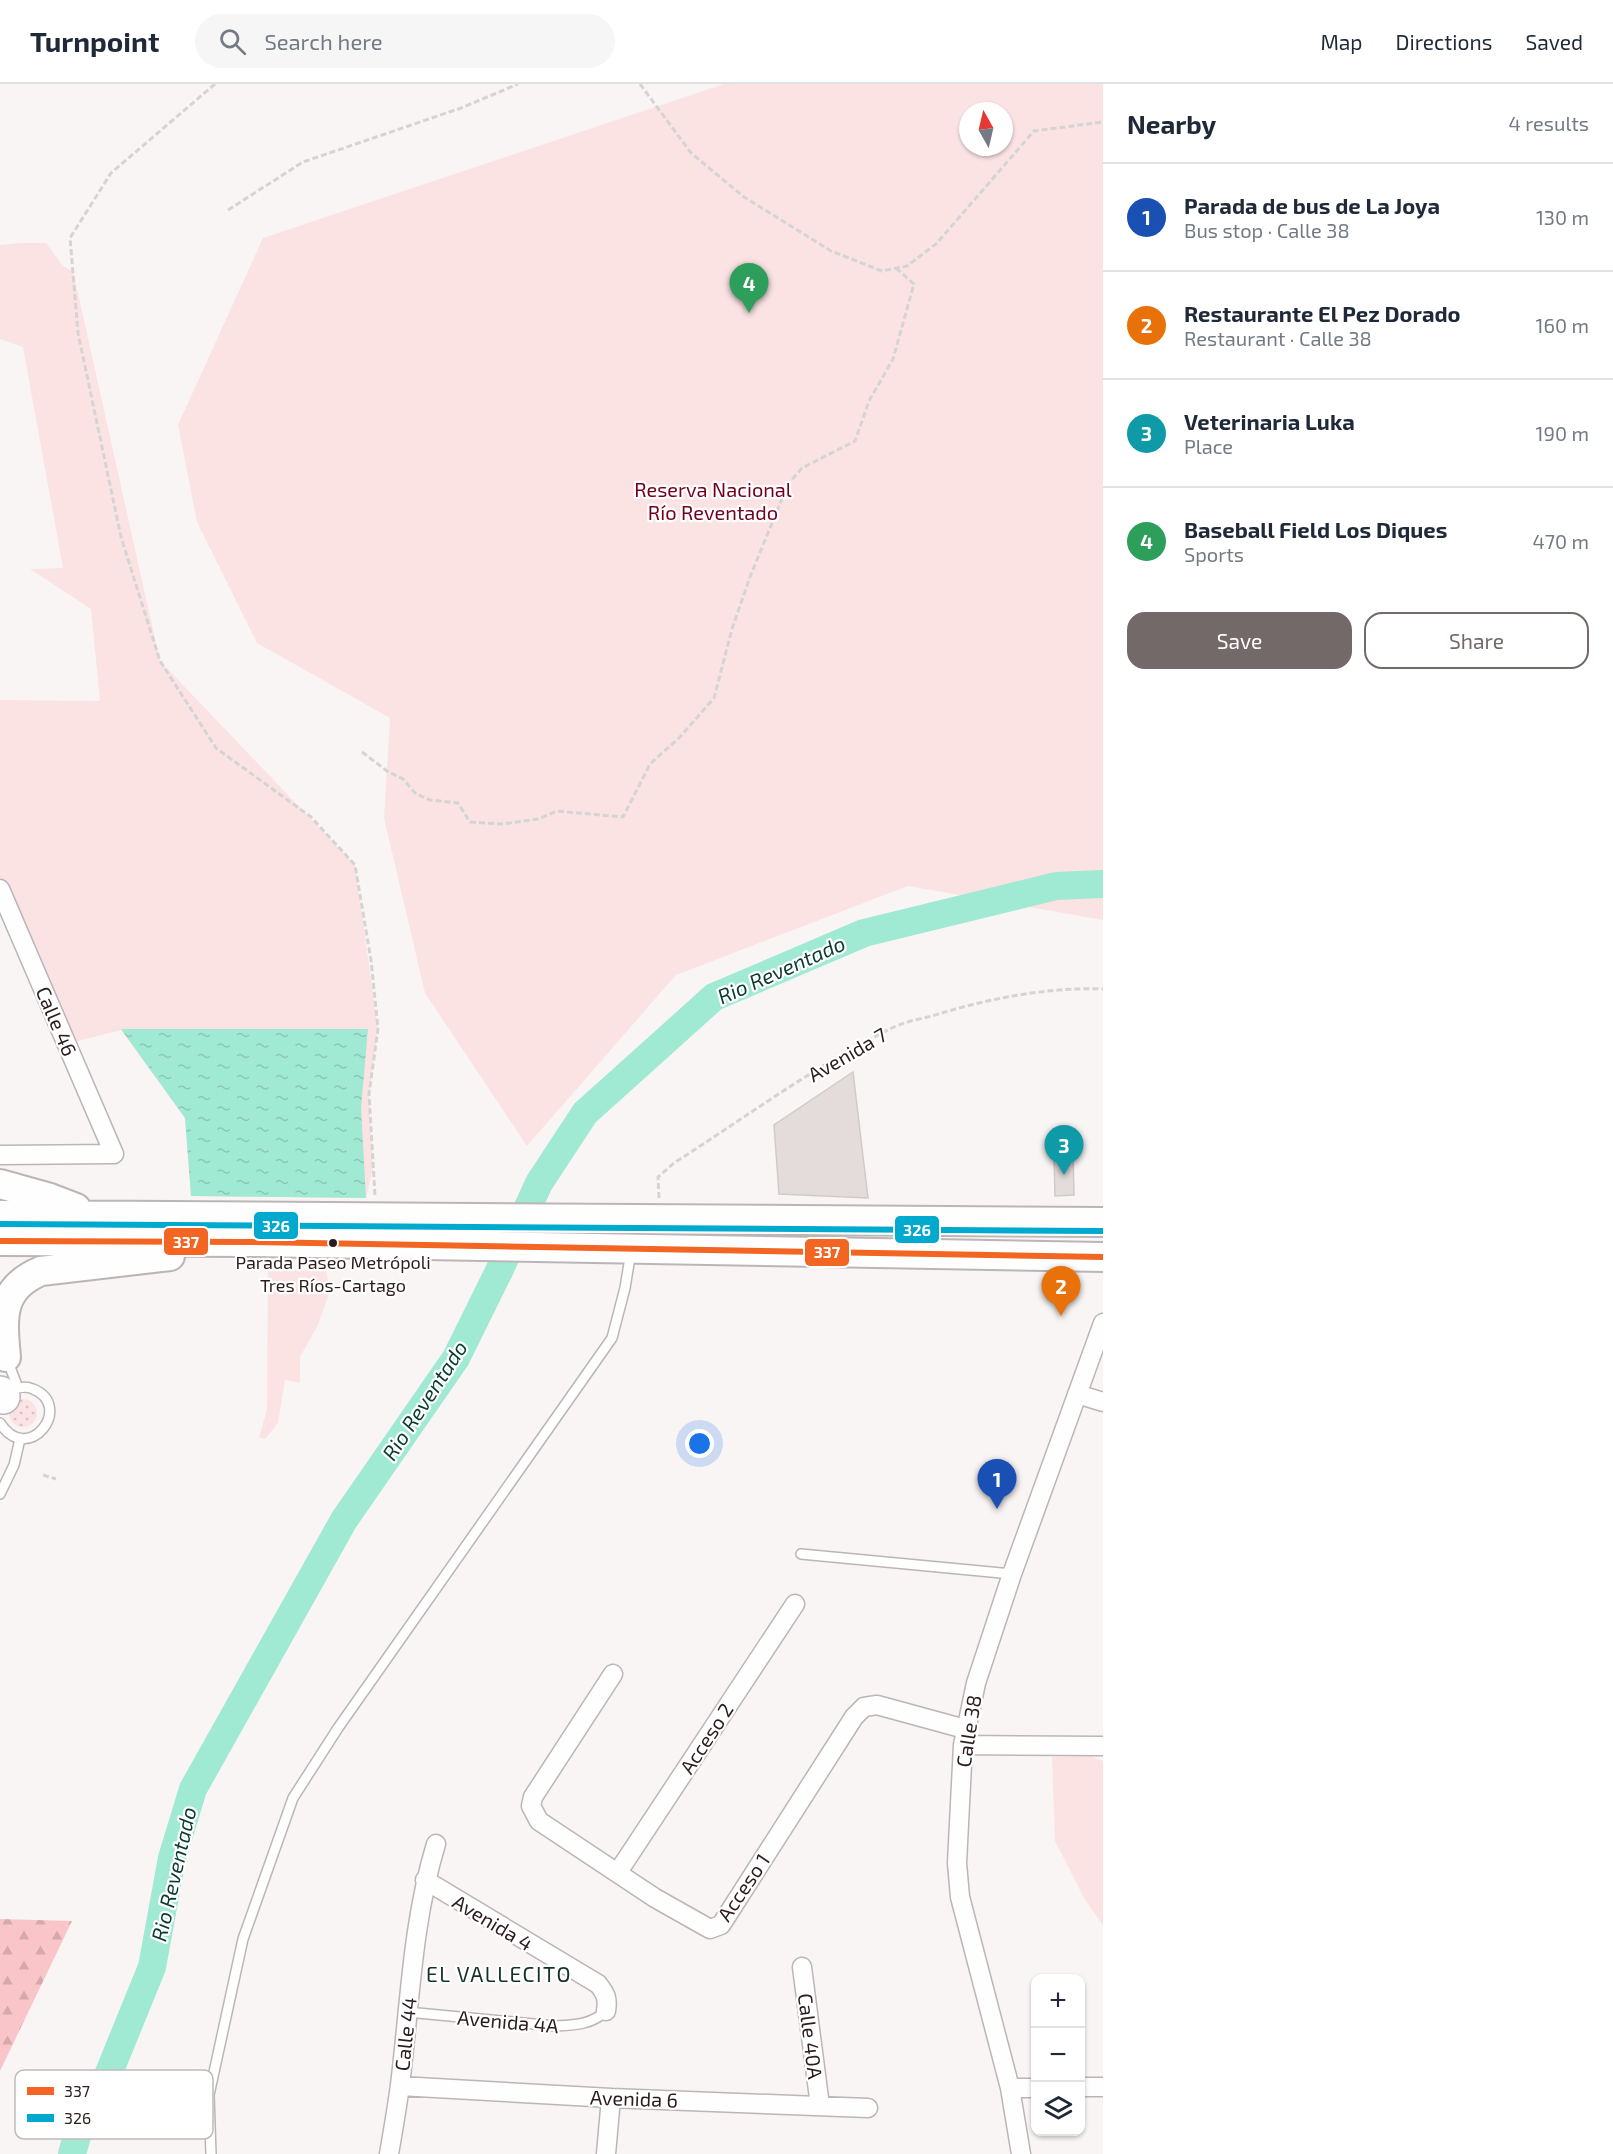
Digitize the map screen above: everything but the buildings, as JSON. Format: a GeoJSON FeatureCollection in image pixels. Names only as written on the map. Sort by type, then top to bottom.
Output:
{"type":"FeatureCollection","features":[{"type":"Feature","properties":{"kind":"main road"},"geometry":{"type":"LineString","coordinates":[[0,1184],[50,1198],[94,1216]]}},
{"type":"Feature","properties":{"kind":"main road"},"geometry":{"type":"LineString","coordinates":[[0,1215],[1103,1222]]}},
{"type":"Feature","properties":{"kind":"main road"},"geometry":{"type":"LineString","coordinates":[[822,1252],[824,1245],[836,1239],[898,1240],[921,1236],[932,1230],[940,1220]]}},
{"type":"Feature","properties":{"kind":"main road"},"geometry":{"type":"LineString","coordinates":[[0,1241],[249,1242],[1103,1257]]}},
{"type":"Feature","properties":{"kind":"main road"},"geometry":{"type":"LineString","coordinates":[[5,1387],[2,1314],[4,1302],[17,1284],[27,1277],[41,1272],[152,1259],[249,1242]]}},
{"type":"Feature","properties":{"kind":"main road"},"geometry":{"type":"LineString","coordinates":[[0,1260],[152,1259]]}},
{"type":"Feature","properties":{"kind":"street","name":"Calle 46"},"geometry":{"type":"LineString","coordinates":[[0,889],[114,1154],[0,1155]]}},
{"type":"Feature","properties":{"kind":"street","name":"Calle 38"},"geometry":{"type":"LineString","coordinates":[[1021,2154],[1010,2088],[960,1897],[957,1863],[964,1737],[976,1683],[1011,1574],[1103,1323]]}},
{"type":"Feature","properties":{"kind":"street"},"geometry":{"type":"LineString","coordinates":[[1077,1394],[1103,1402]]}},
{"type":"Feature","properties":{"kind":"street","name":"Acceso 2"},"geometry":{"type":"LineString","coordinates":[[618,1872],[795,1604]]}},
{"type":"Feature","properties":{"kind":"street","name":"Acceso 1"},"geometry":{"type":"LineString","coordinates":[[613,1674],[533,1797],[531,1806],[539,1821],[655,1898],[710,1929],[720,1925],[854,1717],[864,1707],[878,1705],[964,1737]]}},
{"type":"Feature","properties":{"kind":"street"},"geometry":{"type":"LineString","coordinates":[[964,1737],[1103,1746]]}},
{"type":"Feature","properties":{"kind":"street","name":"Calle 44"},"geometry":{"type":"LineString","coordinates":[[389,2154],[400,2086],[418,1915],[425,1880],[436,1844]]}},
{"type":"Feature","properties":{"kind":"street","name":"Avenida 4"},"geometry":{"type":"LineString","coordinates":[[425,1880],[598,1984],[608,2002],[606,2011]]}},
{"type":"Feature","properties":{"kind":"street","name":"Calle 40A"},"geometry":{"type":"LineString","coordinates":[[802,1967],[820,2106]]}},
{"type":"Feature","properties":{"kind":"street","name":"Avenida 6"},"geometry":{"type":"LineString","coordinates":[[400,2086],[611,2098],[868,2108]]}},
{"type":"Feature","properties":{"kind":"street"},"geometry":{"type":"LineString","coordinates":[[1085,2087],[1103,2087]]}},
{"type":"Feature","properties":{"kind":"street"},"geometry":{"type":"LineString","coordinates":[[1010,2088],[1031,2088]]}},
{"type":"Feature","properties":{"kind":"street"},"geometry":{"type":"LineString","coordinates":[[606,2154],[611,2098]]}},
{"type":"Feature","properties":{"kind":"lane"},"geometry":{"type":"LineString","coordinates":[[213,2077],[243,1939],[293,1798],[339,1728],[612,1338],[625,1288],[631,1250]]}},
{"type":"Feature","properties":{"kind":"lane"},"geometry":{"type":"LineString","coordinates":[[5,1387],[34,1389],[41,1394],[49,1408],[50,1416],[47,1423],[37,1435],[20,1438],[11,1436],[5,1387]]}},
{"type":"Feature","properties":{"kind":"lane"},"geometry":{"type":"LineString","coordinates":[[0,1494],[15,1465],[20,1438]]}},
{"type":"Feature","properties":{"kind":"lane"},"geometry":{"type":"LineString","coordinates":[[801,1554],[1011,1574]]}},
{"type":"Feature","properties":{"kind":"lane","name":"Avenida 4A"},"geometry":{"type":"LineString","coordinates":[[407,2012],[555,2026],[591,2022],[606,2011]]}},
{"type":"Feature","properties":{"kind":"lane"},"geometry":{"type":"LineString","coordinates":[[210,2139],[211,2154]]}},
{"type":"Feature","properties":{"kind":"path"},"geometry":{"type":"LineString","coordinates":[[215,84],[111,173],[70,238],[78,333],[121,537],[160,661],[216,748],[311,817],[355,865],[371,960],[378,1029],[369,1094],[385,1217]]}},
{"type":"Feature","properties":{"kind":"path"},"geometry":{"type":"LineString","coordinates":[[228,210],[303,162],[461,108],[518,84]]}},
{"type":"Feature","properties":{"kind":"path"},"geometry":{"type":"LineString","coordinates":[[640,84],[691,153],[744,197],[831,251],[882,271],[907,266],[936,244],[1034,131],[1103,122]]}},
{"type":"Feature","properties":{"kind":"path"},"geometry":{"type":"LineString","coordinates":[[362,752],[387,771],[403,778],[416,794],[430,800],[458,803],[470,822],[502,824],[538,819],[557,811],[623,817],[650,764],[680,737],[714,698],[732,629],[750,577],[788,484],[802,468],[855,441],[869,401],[893,359],[914,284],[896,268]]}},
{"type":"Feature","properties":{"kind":"path","name":"Avenida 7"},"geometry":{"type":"LineString","coordinates":[[659,1219],[658,1177],[674,1163],[828,1063],[894,1027],[957,1008],[1023,995],[1080,988],[1103,989]]}},
{"type":"Feature","properties":{"kind":"path"},"geometry":{"type":"LineString","coordinates":[[43,1475],[56,1479]]}},
{"type":"Feature","properties":{"kind":"green space","name":"Reserva Nacional Río Reventado"},"geometry":{"type":"Polygon","coordinates":[[[724,84],[1103,84],[1103,920],[908,886],[676,975],[527,1146],[425,993],[384,818],[390,718],[257,643],[197,522],[178,425],[263,238],[724,84]]]}},
{"type":"Feature","properties":{"kind":"green space"},"geometry":{"type":"Polygon","coordinates":[[[46,243],[63,266],[73,271],[160,661],[355,865],[378,1029],[369,1094],[373,1168],[366,1198],[191,1196],[185,1118],[121,1030],[67,1044],[0,889],[0,700],[100,701],[91,609],[30,569],[63,568],[23,347],[0,339],[0,245],[46,243]]]}},
{"type":"Feature","properties":{"kind":"green space"},"geometry":{"type":"Polygon","coordinates":[[[268,1270],[326,1271],[329,1285],[328,1296],[318,1325],[300,1357],[300,1383],[285,1380],[278,1423],[265,1439],[259,1437],[267,1410],[268,1270]]]}},
{"type":"Feature","properties":{"kind":"green space"},"geometry":{"type":"Polygon","coordinates":[[[23,1399],[33,1403],[37,1413],[33,1423],[23,1427],[13,1423],[9,1413],[13,1403],[23,1399]]]}},
{"type":"Feature","properties":{"kind":"green space"},"geometry":{"type":"Polygon","coordinates":[[[1090,1756],[1103,1761],[1103,1925],[1085,1900],[1055,1841],[1052,1757],[1090,1756]]]}},
{"type":"Feature","properties":{"kind":"green space"},"geometry":{"type":"Polygon","coordinates":[[[0,1919],[72,1921],[0,2071],[0,1919]]]}},
{"type":"Feature","properties":{"kind":"water"},"geometry":{"type":"Polygon","coordinates":[[[121,1029],[368,1029],[361,1108],[366,1198],[191,1196],[185,1118],[121,1029]]]}},
{"type":"Feature","properties":{"kind":"waterway","name":"Rio Reventado"},"geometry":{"type":"LineString","coordinates":[[110,2070],[152,1967],[172,1858],[193,1789],[344,1520],[456,1358],[539,1183],[585,1113],[714,997],[864,933],[1056,886],[1103,884]]}},
{"type":"Feature","properties":{"kind":"waterway","name":"Rio Reventado"},"geometry":{"type":"LineString","coordinates":[[72,2154],[76,2139]]}},
{"type":"Feature","properties":{"kind":"transit line","name":"326"},"geometry":{"type":"LineString","coordinates":[[0,1224],[1103,1231]]}},
{"type":"Feature","properties":{"kind":"transit line","name":"337"},"geometry":{"type":"LineString","coordinates":[[0,1241],[249,1242],[1103,1257]]}},
{"type":"Feature","properties":{"kind":"place","name":"Baseball Field Los Diques"},"geometry":{"type":"Point","coordinates":[749,313]}},
{"type":"Feature","properties":{"kind":"place","name":"Veterinaria Luka"},"geometry":{"type":"Point","coordinates":[1064,1175]}},
{"type":"Feature","properties":{"kind":"place","name":"Parada Paseo Metrópoli Tres Ríos-Cartago"},"geometry":{"type":"Point","coordinates":[333,1243]}},
{"type":"Feature","properties":{"kind":"place","name":"Restaurante El Pez Dorado"},"geometry":{"type":"Point","coordinates":[1061,1316]}},
{"type":"Feature","properties":{"kind":"place","name":"Parada de bus de La Joya"},"geometry":{"type":"Point","coordinates":[997,1509]}},
{"type":"Feature","properties":{"kind":"district","name":"EL VALLECITO"},"geometry":{"type":"Point","coordinates":[499,1973]}}]}
